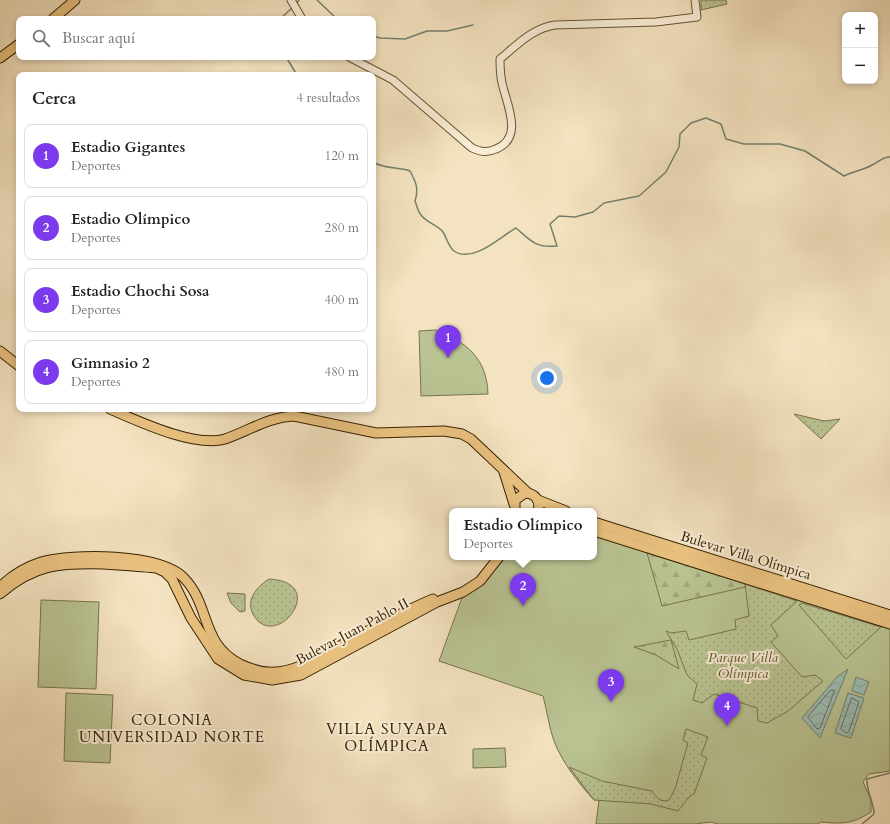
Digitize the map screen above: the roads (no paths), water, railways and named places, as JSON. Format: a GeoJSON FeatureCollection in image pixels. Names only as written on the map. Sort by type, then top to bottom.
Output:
{"type":"FeatureCollection","features":[{"type":"Feature","properties":{"kind":"main road"},"geometry":{"type":"LineString","coordinates":[[56,16],[75,0]]}},
{"type":"Feature","properties":{"kind":"main road"},"geometry":{"type":"LineString","coordinates":[[0,58],[16,46]]}},
{"type":"Feature","properties":{"kind":"main road"},"geometry":{"type":"LineString","coordinates":[[0,351],[16,364]]}},
{"type":"Feature","properties":{"kind":"main road"},"geometry":{"type":"LineString","coordinates":[[118,412],[151,425],[202,441],[223,439],[282,416],[294,416],[376,432],[454,432],[471,439],[503,471],[528,493],[538,500],[558,508]]}},
{"type":"Feature","properties":{"kind":"main road"},"geometry":{"type":"LineString","coordinates":[[503,471],[515,507]]}},
{"type":"Feature","properties":{"kind":"main road"},"geometry":{"type":"LineString","coordinates":[[515,507],[521,494],[528,493]]}},
{"type":"Feature","properties":{"kind":"main road"},"geometry":{"type":"LineString","coordinates":[[538,500],[538,508]]}},
{"type":"Feature","properties":{"kind":"main road","name":"Bulevar Villa Olímpica"},"geometry":{"type":"LineString","coordinates":[[597,523],[890,614]]}},
{"type":"Feature","properties":{"kind":"main road","name":"Bulevar Villa Olímpica"},"geometry":{"type":"LineString","coordinates":[[597,532],[890,624]]}},
{"type":"Feature","properties":{"kind":"main road","name":"Bulevar Juan Pablo II"},"geometry":{"type":"LineString","coordinates":[[0,587],[7,580],[25,569],[53,559],[67,557],[140,560],[165,565],[177,571],[193,588],[217,645],[228,658],[256,670],[268,672],[287,671],[318,657],[423,603],[461,588],[476,577],[488,560]]}},
{"type":"Feature","properties":{"kind":"main road","name":"Bulevar Juan Pablo II"},"geometry":{"type":"LineString","coordinates":[[0,594],[22,578],[54,565],[69,563],[156,568],[165,572],[172,579],[182,602],[211,651],[224,664],[244,675],[272,680],[286,679],[301,675],[437,602],[467,589],[480,580],[496,560]]}},
{"type":"Feature","properties":{"kind":"main road"},"geometry":{"type":"LineString","coordinates":[[182,602],[184,598],[191,597],[195,599],[202,611],[199,620],[191,618]]}},
{"type":"Feature","properties":{"kind":"street"},"geometry":{"type":"LineString","coordinates":[[291,0],[300,16]]}},
{"type":"Feature","properties":{"kind":"street"},"geometry":{"type":"LineString","coordinates":[[355,60],[393,80],[472,148],[485,152],[499,148],[506,143],[511,131],[512,122],[500,72],[500,59],[532,32],[543,26],[656,22],[697,17],[696,0]]}},
{"type":"Feature","properties":{"kind":"water"},"geometry":{"type":"Polygon","coordinates":[[[848,669],[820,738],[802,718],[837,677],[848,669]]]}},
{"type":"Feature","properties":{"kind":"water"},"geometry":{"type":"Polygon","coordinates":[[[856,677],[869,682],[864,695],[852,691],[856,677]]]}},
{"type":"Feature","properties":{"kind":"water"},"geometry":{"type":"Polygon","coordinates":[[[848,693],[864,698],[851,738],[835,733],[848,693]]]}},
{"type":"Feature","properties":{"kind":"waterway"},"geometry":{"type":"LineString","coordinates":[[296,4],[299,0]]}},
{"type":"Feature","properties":{"kind":"waterway"},"geometry":{"type":"LineString","coordinates":[[317,0],[334,16]]}},
{"type":"Feature","properties":{"kind":"waterway"},"geometry":{"type":"LineString","coordinates":[[283,16],[292,8]]}},
{"type":"Feature","properties":{"kind":"waterway"},"geometry":{"type":"LineString","coordinates":[[376,37],[405,39],[427,31],[447,31],[473,25]]}},
{"type":"Feature","properties":{"kind":"waterway"},"geometry":{"type":"LineString","coordinates":[[288,60],[295,72]]}},
{"type":"Feature","properties":{"kind":"waterway"},"geometry":{"type":"LineString","coordinates":[[376,163],[410,171],[416,186],[417,193],[415,201],[420,214],[423,218],[441,230],[454,251],[462,254],[470,254],[478,252],[516,228],[526,237],[539,245],[557,246],[550,224],[559,216],[575,217],[593,212],[604,203],[639,196],[666,172],[679,147],[680,134],[691,123],[706,118],[721,124],[726,139],[744,144],[780,144],[805,151],[844,176],[869,167],[885,158],[890,157]]}},
{"type":"Feature","properties":{"kind":"waterway"},"geometry":{"type":"LineString","coordinates":[[862,824],[874,814],[867,779],[890,773]]}},
{"type":"Feature","properties":{"kind":"place","name":"Estadio Gigantes"},"geometry":{"type":"Point","coordinates":[448,358]}},
{"type":"Feature","properties":{"kind":"place","name":"Estadio Olímpico"},"geometry":{"type":"Point","coordinates":[523,606]}},
{"type":"Feature","properties":{"kind":"place","name":"Estadio Chochi Sosa"},"geometry":{"type":"Point","coordinates":[611,702]}},
{"type":"Feature","properties":{"kind":"place","name":"Gimnasio 2"},"geometry":{"type":"Point","coordinates":[727,726]}},
{"type":"Feature","properties":{"kind":"district","name":"COLONIA UNIVERSIDAD NORTE"},"geometry":{"type":"Point","coordinates":[172,728]}},
{"type":"Feature","properties":{"kind":"district","name":"VILLA SUYAPA OLÍMPICA"},"geometry":{"type":"Point","coordinates":[387,738]}},
{"type":"Feature","properties":{"kind":"park label","name":"Parque Villa Olímpica"},"geometry":{"type":"Point","coordinates":[743,666]}}]}
